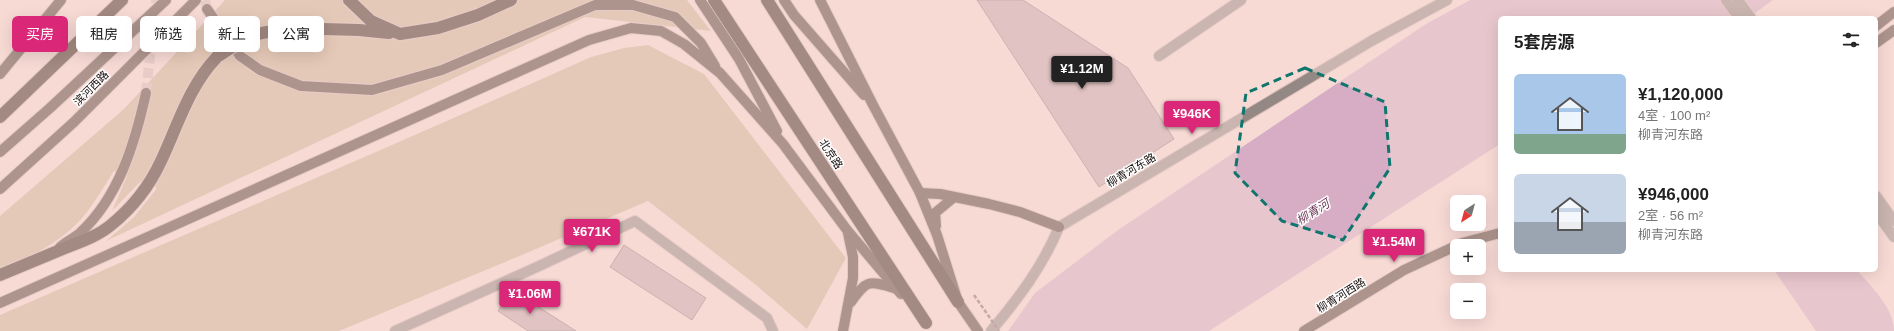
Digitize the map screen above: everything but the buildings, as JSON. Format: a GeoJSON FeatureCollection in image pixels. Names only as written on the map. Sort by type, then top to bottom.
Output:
{"type":"FeatureCollection","features":[{"type":"Feature","properties":{"kind":"highway"},"geometry":{"type":"LineString","coordinates":[[0,117],[122,0]]}},
{"type":"Feature","properties":{"kind":"highway"},"geometry":{"type":"LineString","coordinates":[[349,0],[371,21],[400,34]]}},
{"type":"Feature","properties":{"kind":"highway"},"geometry":{"type":"LineString","coordinates":[[0,275],[86,240],[110,225],[147,188],[204,70],[217,57],[240,42],[257,34],[287,28],[359,30],[400,34],[438,28],[478,16],[511,0]]}},
{"type":"Feature","properties":{"kind":"highway","name":"北京路"},"geometry":{"type":"LineString","coordinates":[[714,0],[929,327]]}},
{"type":"Feature","properties":{"kind":"highway"},"geometry":{"type":"LineString","coordinates":[[767,0],[958,302]]}},
{"type":"Feature","properties":{"kind":"main road"},"geometry":{"type":"LineString","coordinates":[[0,74],[61,0]]}},
{"type":"Feature","properties":{"kind":"main road","name":"滨河西路"},"geometry":{"type":"LineString","coordinates":[[0,152],[50,108],[166,0]]}},
{"type":"Feature","properties":{"kind":"main road"},"geometry":{"type":"LineString","coordinates":[[700,0],[739,59],[783,144]]}},
{"type":"Feature","properties":{"kind":"main road"},"geometry":{"type":"LineString","coordinates":[[784,0],[794,15],[873,105]]}},
{"type":"Feature","properties":{"kind":"main road"},"geometry":{"type":"LineString","coordinates":[[816,0],[836,30]]}},
{"type":"Feature","properties":{"kind":"main road"},"geometry":{"type":"LineString","coordinates":[[820,0],[920,194],[937,235],[958,302],[978,331]]}},
{"type":"Feature","properties":{"kind":"main road","name":"滨河西路"},"geometry":{"type":"LineString","coordinates":[[0,190],[74,122],[192,3]]}},
{"type":"Feature","properties":{"kind":"main road"},"geometry":{"type":"LineString","coordinates":[[207,9],[240,56],[260,70],[301,86],[372,90],[442,70],[595,5],[633,5],[675,17],[701,43],[720,73],[783,144],[847,230],[929,327]]}},
{"type":"Feature","properties":{"kind":"main road"},"geometry":{"type":"LineString","coordinates":[[1878,24],[1894,12]]}},
{"type":"Feature","properties":{"kind":"main road"},"geometry":{"type":"LineString","coordinates":[[0,303],[589,40],[631,28],[661,31],[684,44],[720,73]]}},
{"type":"Feature","properties":{"kind":"main road"},"geometry":{"type":"LineString","coordinates":[[1878,42],[1894,30]]}},
{"type":"Feature","properties":{"kind":"main road"},"geometry":{"type":"LineString","coordinates":[[48,255],[80,233],[97,213],[119,180],[132,148],[146,93]]}},
{"type":"Feature","properties":{"kind":"main road"},"geometry":{"type":"LineString","coordinates":[[920,194],[940,194],[953,198],[989,204],[1020,212],[1059,227]]}},
{"type":"Feature","properties":{"kind":"main road"},"geometry":{"type":"LineString","coordinates":[[937,235],[935,213],[953,198]]}},
{"type":"Feature","properties":{"kind":"main road"},"geometry":{"type":"LineString","coordinates":[[843,331],[853,278],[853,257],[847,230]]}},
{"type":"Feature","properties":{"kind":"main road","name":"柳青河西路"},"geometry":{"type":"LineString","coordinates":[[1304,331],[1404,270],[1462,243],[1498,234]]}},
{"type":"Feature","properties":{"kind":"main road"},"geometry":{"type":"LineString","coordinates":[[848,305],[862,286],[874,282],[897,289]]}},
{"type":"Feature","properties":{"kind":"street"},"geometry":{"type":"LineString","coordinates":[[1159,56],[1241,0]]}},
{"type":"Feature","properties":{"kind":"street","name":"柳青河东路"},"geometry":{"type":"LineString","coordinates":[[1059,227],[1373,40],[1448,0]]}},
{"type":"Feature","properties":{"kind":"street"},"geometry":{"type":"LineString","coordinates":[[1726,0],[1738,16]]}},
{"type":"Feature","properties":{"kind":"street"},"geometry":{"type":"LineString","coordinates":[[1738,0],[1750,16]]}},
{"type":"Feature","properties":{"kind":"street"},"geometry":{"type":"LineString","coordinates":[[1878,199],[1894,221]]}},
{"type":"Feature","properties":{"kind":"street"},"geometry":{"type":"LineString","coordinates":[[1878,215],[1894,237]]}},
{"type":"Feature","properties":{"kind":"street"},"geometry":{"type":"LineString","coordinates":[[395,331],[635,221],[767,318],[773,331]]}},
{"type":"Feature","properties":{"kind":"street"},"geometry":{"type":"LineString","coordinates":[[991,331],[1020,297],[1051,247],[1059,227]]}},
{"type":"Feature","properties":{"kind":"path"},"geometry":{"type":"LineString","coordinates":[[974,295],[999,331]]}},
{"type":"Feature","properties":{"kind":"highlighted area"},"geometry":{"type":"Polygon","coordinates":[[[1305,68],[1385,102],[1390,168],[1343,240],[1282,221],[1235,173],[1246,93],[1305,68]]]}},
{"type":"Feature","properties":{"kind":"shaded area"},"geometry":{"type":"Polygon","coordinates":[[[225,0],[687,0],[711,31],[585,17],[106,241],[134,217],[157,188],[141,181],[112,211],[127,176],[114,171],[87,212],[69,231],[36,253],[0,269],[0,216],[124,109],[177,52],[196,52],[196,31],[204,23],[204,52],[260,52],[260,16],[210,16],[225,0]]]}},
{"type":"Feature","properties":{"kind":"shaded area"},"geometry":{"type":"Polygon","coordinates":[[[648,45],[704,74],[846,258],[807,329],[756,285],[648,201],[339,331],[0,331],[0,315],[370,155],[591,57],[624,48],[648,45]]]}},
{"type":"Feature","properties":{"kind":"water","name":"柳青河"},"geometry":{"type":"Polygon","coordinates":[[[1470,0],[1773,0],[1751,16],[1498,16],[1498,145],[1209,331],[1008,331],[1035,293],[1118,230],[1426,24],[1470,0]]]}},
{"type":"Feature","properties":{"kind":"water"},"geometry":{"type":"Polygon","coordinates":[[[1775,272],[1859,272],[1875,290],[1886,306],[1893,322],[1894,331],[1816,331],[1775,272]]]}},
{"type":"Feature","properties":{"kind":"tunnel"},"geometry":{"type":"LineString","coordinates":[[146,93],[156,0]]}},
{"type":"Feature","properties":{"kind":"tunnel"},"geometry":{"type":"LineString","coordinates":[[205,0],[207,9]]}}]}
